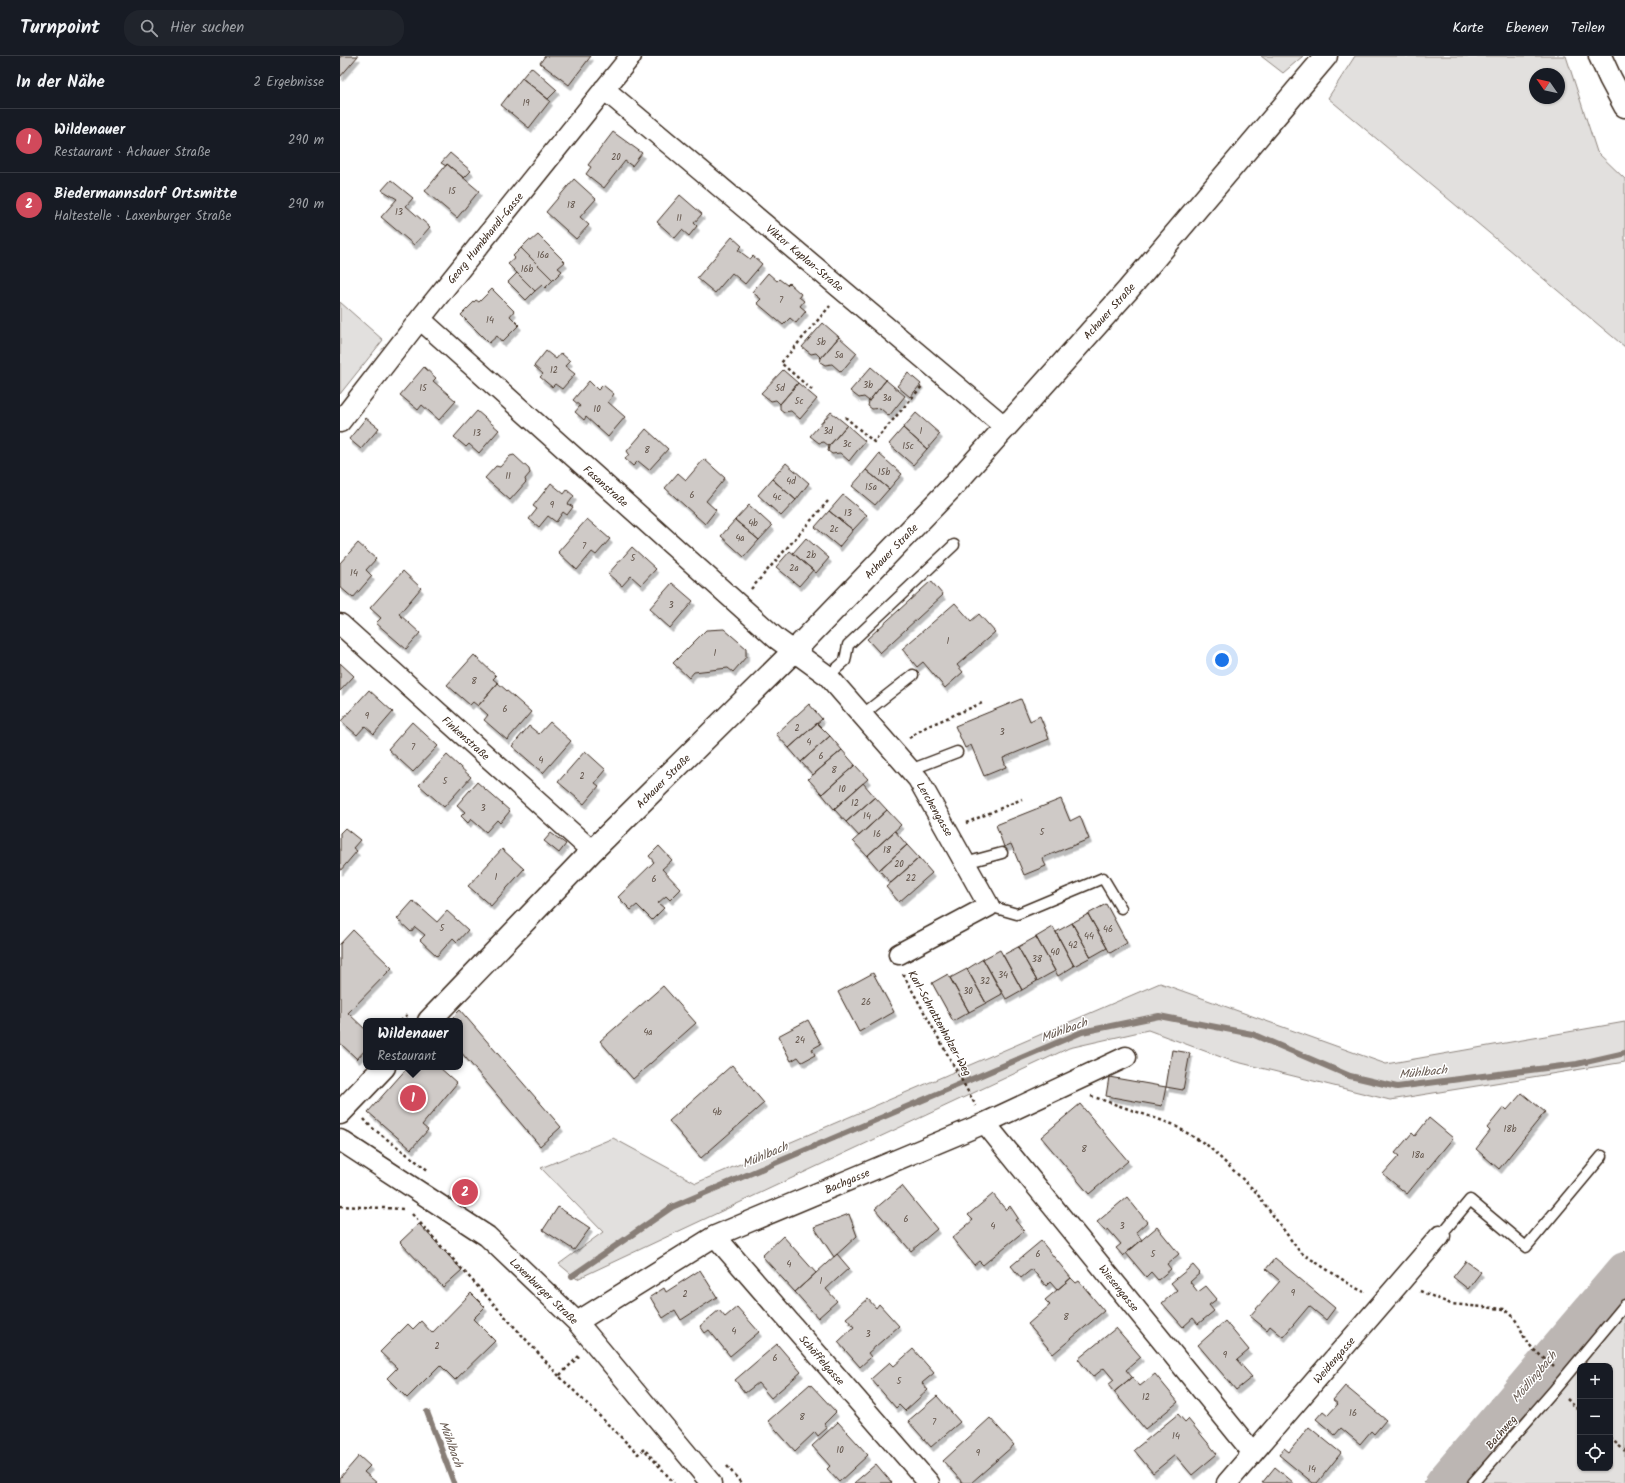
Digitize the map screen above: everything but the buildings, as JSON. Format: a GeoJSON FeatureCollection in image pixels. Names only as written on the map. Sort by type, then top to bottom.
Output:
{"type":"FeatureCollection","features":[{"type":"Feature","properties":{"kind":"street","name":"Georg Humbhandl-Gasse"},"geometry":{"type":"LineString","coordinates":[[340,422],[420,319],[631,56]]}},
{"type":"Feature","properties":{"kind":"street","name":"Achauer Straße"},"geometry":{"type":"LineString","coordinates":[[432,1018],[592,851],[794,652],[953,486],[1127,292],[1326,56]]}},
{"type":"Feature","properties":{"kind":"street"},"geometry":{"type":"LineString","coordinates":[[1600,56],[1625,106]]}},
{"type":"Feature","properties":{"kind":"street","name":"Viktor Kaplan-Straße"},"geometry":{"type":"LineString","coordinates":[[604,89],[1005,427]]}},
{"type":"Feature","properties":{"kind":"street","name":"Fasanstraße"},"geometry":{"type":"LineString","coordinates":[[420,319],[777,639],[794,652]]}},
{"type":"Feature","properties":{"kind":"street","name":"Finkenstraße"},"geometry":{"type":"LineString","coordinates":[[340,624],[592,851]]}},
{"type":"Feature","properties":{"kind":"street","name":"Lerchengasse"},"geometry":{"type":"LineString","coordinates":[[794,652],[828,676],[918,778],[989,906]]}},
{"type":"Feature","properties":{"kind":"street"},"geometry":{"type":"LineString","coordinates":[[899,954],[989,906]]}},
{"type":"Feature","properties":{"kind":"street","name":"Bachgasse"},"geometry":{"type":"LineString","coordinates":[[577,1322],[715,1236],[985,1123],[1126,1057]]}},
{"type":"Feature","properties":{"kind":"street"},"geometry":{"type":"LineString","coordinates":[[340,1113],[381,1070]]}},
{"type":"Feature","properties":{"kind":"street","name":"Wiesengasse"},"geometry":{"type":"LineString","coordinates":[[985,1123],[1253,1453]]}},
{"type":"Feature","properties":{"kind":"street","name":"Laxenburger Straße"},"geometry":{"type":"LineString","coordinates":[[340,1140],[487,1236],[577,1322],[711,1483]]}},
{"type":"Feature","properties":{"kind":"street","name":"Schöffelgasse"},"geometry":{"type":"LineString","coordinates":[[715,1236],[929,1483]]}},
{"type":"Feature","properties":{"kind":"street","name":"Weidengasse"},"geometry":{"type":"LineString","coordinates":[[1227,1483],[1402,1283],[1440,1236]]}},
{"type":"Feature","properties":{"kind":"lane"},"geometry":{"type":"LineString","coordinates":[[828,676],[845,661],[848,644],[954,545]]}},
{"type":"Feature","properties":{"kind":"lane"},"geometry":{"type":"LineString","coordinates":[[862,715],[913,675]]}},
{"type":"Feature","properties":{"kind":"lane"},"geometry":{"type":"LineString","coordinates":[[910,770],[957,752]]}},
{"type":"Feature","properties":{"kind":"lane"},"geometry":{"type":"LineString","coordinates":[[965,863],[1002,853]]}},
{"type":"Feature","properties":{"kind":"lane"},"geometry":{"type":"LineString","coordinates":[[989,906],[1017,914],[1103,878],[1122,908]]}},
{"type":"Feature","properties":{"kind":"lane"},"geometry":{"type":"LineString","coordinates":[[1440,1236],[1470,1200],[1526,1247],[1602,1156]]}},
{"type":"Feature","properties":{"kind":"lane","name":"Bachweg"},"geometry":{"type":"LineString","coordinates":[[1473,1483],[1555,1389],[1625,1305]]}},
{"type":"Feature","properties":{"kind":"path"},"geometry":{"type":"LineString","coordinates":[[812,390],[781,363],[844,291]]}},
{"type":"Feature","properties":{"kind":"path"},"geometry":{"type":"LineString","coordinates":[[845,417],[874,442],[937,370]]}},
{"type":"Feature","properties":{"kind":"path"},"geometry":{"type":"LineString","coordinates":[[738,604],[828,501]]}},
{"type":"Feature","properties":{"kind":"path"},"geometry":{"type":"LineString","coordinates":[[892,749],[926,727],[982,703]]}},
{"type":"Feature","properties":{"kind":"path"},"geometry":{"type":"LineString","coordinates":[[947,831],[1022,799]]}},
{"type":"Feature","properties":{"kind":"path","name":"Karl-Schrattenholzer-Weg"},"geometry":{"type":"LineString","coordinates":[[899,954],[903,975],[973,1099]]}},
{"type":"Feature","properties":{"kind":"path"},"geometry":{"type":"LineString","coordinates":[[1064,1086],[1172,1124],[1207,1145],[1255,1191],[1300,1252],[1354,1287],[1386,1300]]}},
{"type":"Feature","properties":{"kind":"path"},"geometry":{"type":"LineString","coordinates":[[340,1206],[408,1209],[559,1376],[638,1454],[644,1449],[674,1483]]}},
{"type":"Feature","properties":{"kind":"path"},"geometry":{"type":"LineString","coordinates":[[1402,1283],[1451,1304],[1504,1309],[1512,1314],[1525,1339],[1533,1349],[1557,1370]]}},
{"type":"Feature","properties":{"kind":"path"},"geometry":{"type":"LineString","coordinates":[[559,1376],[578,1357],[573,1351]]}},
{"type":"Feature","properties":{"kind":"path"},"geometry":{"type":"LineString","coordinates":[[1613,1441],[1625,1451]]}},
{"type":"Feature","properties":{"kind":"shaded area"},"geometry":{"type":"Polygon","coordinates":[[[1261,56],[1303,56],[1283,73],[1261,56]]]}},
{"type":"Feature","properties":{"kind":"shaded area"},"geometry":{"type":"Polygon","coordinates":[[[1355,56],[1566,56],[1597,152],[1625,179],[1625,347],[1328,98],[1355,56]]]}},
{"type":"Feature","properties":{"kind":"shaded area"},"geometry":{"type":"Polygon","coordinates":[[[340,302],[383,340],[340,394],[340,302]]]}},
{"type":"Feature","properties":{"kind":"shaded area"},"geometry":{"type":"Polygon","coordinates":[[[1160,983],[1386,1064],[1625,1022],[1625,1062],[1390,1100],[1229,1060],[1148,1030],[1069,1048],[577,1279],[559,1264],[603,1232],[541,1168],[613,1138],[696,1183],[1160,983]]]}},
{"type":"Feature","properties":{"kind":"shaded area"},"geometry":{"type":"Polygon","coordinates":[[[1625,1251],[1625,1483],[1423,1483],[1450,1451],[1625,1251]]]}},
{"type":"Feature","properties":{"kind":"waterway","name":"Mühlbach"},"geometry":{"type":"LineString","coordinates":[[572,1276],[672,1207],[1082,1032],[1159,1016],[1252,1034],[1350,1076],[1397,1087],[1577,1064],[1625,1053]]}},
{"type":"Feature","properties":{"kind":"waterway","name":"Mödlingbach"},"geometry":{"type":"LineString","coordinates":[[1444,1483],[1625,1271]]}},
{"type":"Feature","properties":{"kind":"waterway","name":"Mühlbach"},"geometry":{"type":"LineString","coordinates":[[427,1412],[454,1483]]}},
{"type":"Feature","properties":{"kind":"place","name":"Wildenauer"},"geometry":{"type":"Point","coordinates":[413,1098]}},
{"type":"Feature","properties":{"kind":"place","name":"Biedermannsdorf Ortsmitte"},"geometry":{"type":"Point","coordinates":[465,1192]}}]}
